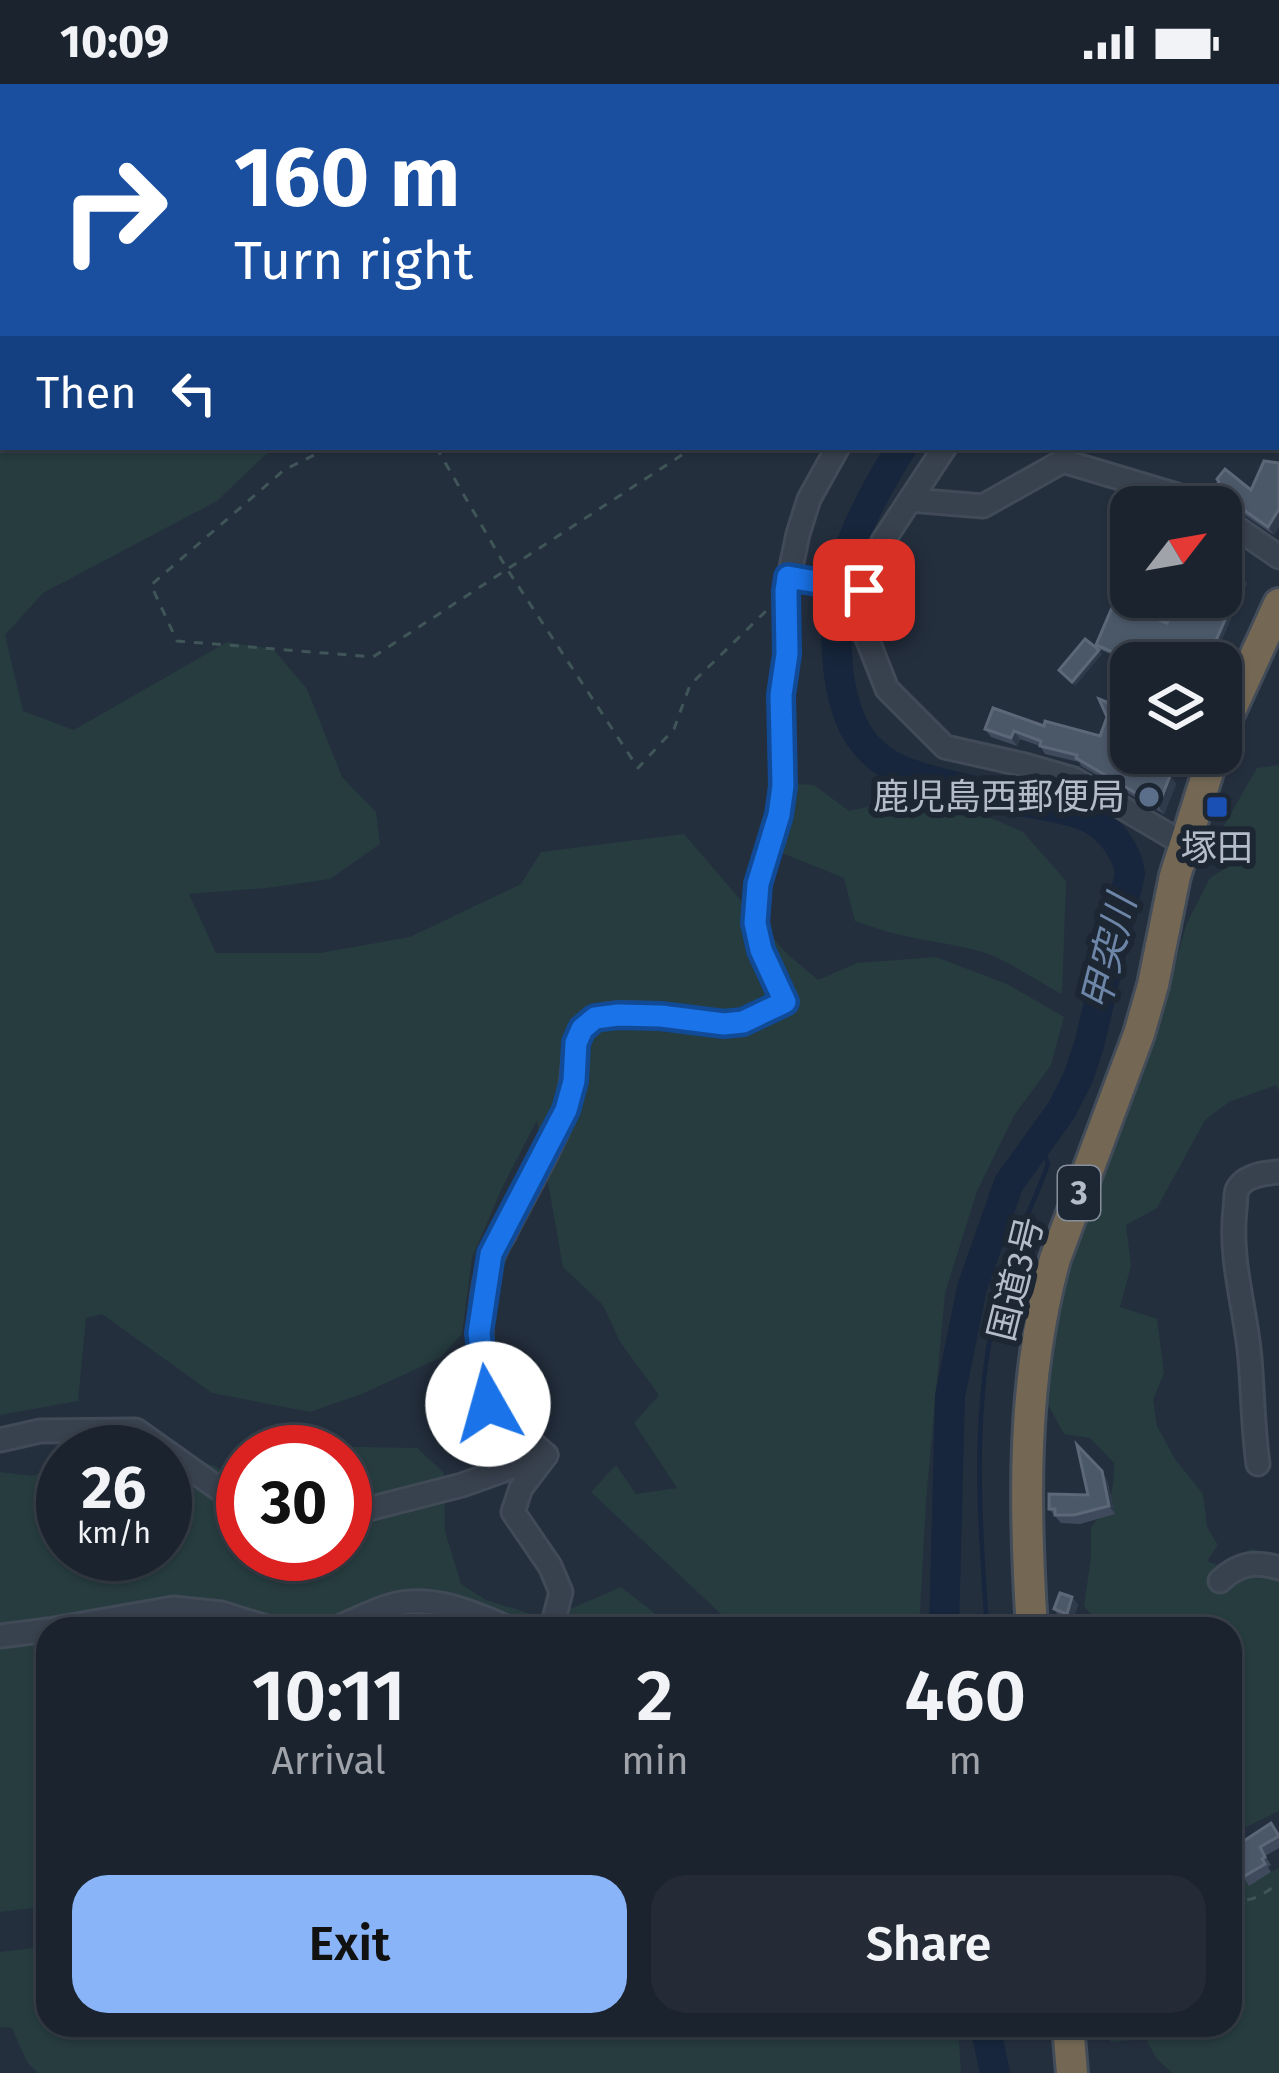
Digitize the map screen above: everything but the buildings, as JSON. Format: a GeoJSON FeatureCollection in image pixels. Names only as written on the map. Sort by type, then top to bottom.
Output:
{"type":"FeatureCollection","features":[{"type":"Feature","properties":{"kind":"highway"},"geometry":{"type":"LineString","coordinates":[[1242,694],[1270,645],[1279,604]]}},
{"type":"Feature","properties":{"kind":"highway","name":"国道3号"},"geometry":{"type":"LineString","coordinates":[[1031,1617],[1026,1532],[1039,1327],[1055,1259],[1148,1002],[1184,844],[1207,774]]}},
{"type":"Feature","properties":{"kind":"highway"},"geometry":{"type":"LineString","coordinates":[[1069,2037],[1072,2073]]}},
{"type":"Feature","properties":{"kind":"street"},"geometry":{"type":"LineString","coordinates":[[546,1455],[488,1404],[479,1333],[491,1254],[566,1110],[582,1029],[595,1018],[618,1015],[743,1022],[785,1002],[761,950],[755,923],[758,884],[783,786],[781,695],[787,654],[787,584],[809,499],[836,450]]}},
{"type":"Feature","properties":{"kind":"street"},"geometry":{"type":"LineString","coordinates":[[943,450],[883,542],[864,590],[863,628],[887,689],[945,747],[1074,779],[1184,844]]}},
{"type":"Feature","properties":{"kind":"street"},"geometry":{"type":"LineString","coordinates":[[910,500],[982,506],[1063,461],[1147,486]]}},
{"type":"Feature","properties":{"kind":"street"},"geometry":{"type":"LineString","coordinates":[[1242,531],[1279,557]]}},
{"type":"Feature","properties":{"kind":"street"},"geometry":{"type":"LineString","coordinates":[[787,584],[864,590]]}},
{"type":"Feature","properties":{"kind":"street"},"geometry":{"type":"LineString","coordinates":[[1258,1464],[1233,1226],[1238,1189],[1260,1174],[1279,1172]]}},
{"type":"Feature","properties":{"kind":"street"},"geometry":{"type":"LineString","coordinates":[[0,1440],[40,1431],[136,1430],[216,1487]]}},
{"type":"Feature","properties":{"kind":"street"},"geometry":{"type":"LineString","coordinates":[[372,1508],[462,1485],[546,1455]]}},
{"type":"Feature","properties":{"kind":"street"},"geometry":{"type":"LineString","coordinates":[[546,1455],[521,1488],[513,1512],[550,1565],[561,1592],[555,1617]]}},
{"type":"Feature","properties":{"kind":"street"},"geometry":{"type":"LineString","coordinates":[[1220,1582],[1257,1561],[1279,1568]]}},
{"type":"Feature","properties":{"kind":"street"},"geometry":{"type":"LineString","coordinates":[[362,1617],[408,1602],[452,1606],[480,1617]]}},
{"type":"Feature","properties":{"kind":"street"},"geometry":{"type":"LineString","coordinates":[[121,1617],[173,1608],[234,1617]]}},
{"type":"Feature","properties":{"kind":"street"},"geometry":{"type":"LineString","coordinates":[[0,1636],[36,1631]]}},
{"type":"Feature","properties":{"kind":"path"},"geometry":{"type":"LineString","coordinates":[[324,450],[284,470],[151,585],[177,641],[373,657],[689,450]]}},
{"type":"Feature","properties":{"kind":"path"},"geometry":{"type":"LineString","coordinates":[[438,450],[507,569],[638,768],[674,729],[690,685],[787,584]]}},
{"type":"Feature","properties":{"kind":"path"},"geometry":{"type":"LineString","coordinates":[[1242,1900],[1279,1883]]}},
{"type":"Feature","properties":{"kind":"green space"},"geometry":{"type":"Polygon","coordinates":[[[0,450],[275,450],[217,501],[43,593],[5,635],[23,711],[74,730],[227,642],[273,649],[307,689],[342,777],[376,812],[380,844],[330,879],[189,894],[216,953],[320,953],[410,937],[521,884],[541,852],[684,834],[787,954],[818,980],[857,963],[936,957],[1007,984],[1064,1017],[1051,1065],[1015,1114],[977,1191],[945,1293],[920,1617],[724,1617],[591,1492],[616,1465],[636,1494],[677,1488],[634,1423],[659,1395],[620,1342],[603,1305],[563,1267],[537,1120],[472,1258],[462,1334],[440,1358],[310,1412],[212,1393],[102,1314],[86,1318],[78,1401],[0,1415],[0,450]]]}},
{"type":"Feature","properties":{"kind":"green space"},"geometry":{"type":"Polygon","coordinates":[[[1279,765],[1279,1092],[1276,1085],[1229,1102],[1205,1120],[1157,1208],[1126,1225],[1131,1266],[1120,1307],[1157,1319],[1164,1373],[1153,1400],[1157,1426],[1203,1494],[1207,1527],[1218,1545],[1207,1561],[1223,1567],[1251,1549],[1279,1556],[1279,1811],[1246,1827],[1242,1814],[1242,1617],[1094,1617],[1084,1606],[1091,1527],[1110,1497],[1114,1463],[1090,1438],[1064,1434],[1045,1399],[1056,1311],[1070,1254],[1165,1003],[1186,925],[1210,878],[1229,866],[1235,842],[1218,836],[1257,768],[1279,765]]]}},
{"type":"Feature","properties":{"kind":"green space"},"geometry":{"type":"Polygon","coordinates":[[[798,784],[814,785],[849,811],[903,799],[970,809],[1023,832],[1066,881],[1062,994],[986,953],[855,921],[844,878],[777,851],[798,784]]]}},
{"type":"Feature","properties":{"kind":"green space"},"geometry":{"type":"Polygon","coordinates":[[[372,1447],[417,1448],[444,1473],[445,1531],[461,1584],[486,1600],[541,1617],[36,1617],[36,1908],[0,1912],[0,1472],[36,1474],[36,1581],[192,1581],[192,1457],[216,1467],[216,1581],[372,1581],[372,1447]]]}},
{"type":"Feature","properties":{"kind":"green space"},"geometry":{"type":"Polygon","coordinates":[[[621,1587],[660,1617],[552,1617],[621,1587]]]}},
{"type":"Feature","properties":{"kind":"green space"},"geometry":{"type":"Polygon","coordinates":[[[1242,1868],[1267,1873],[1279,1868],[1279,2073],[1172,2073],[1146,2039],[1111,2042],[1110,2037],[1242,2037],[1242,1868]]]}},
{"type":"Feature","properties":{"kind":"green space"},"geometry":{"type":"Polygon","coordinates":[[[36,1948],[36,2037],[959,2037],[961,2073],[38,2073],[27,2062],[12,2028],[0,2027],[0,1952],[36,1948]]]}},
{"type":"Feature","properties":{"kind":"waterway","name":"甲突川"},"geometry":{"type":"LineString","coordinates":[[900,450],[860,523],[839,586],[838,668],[851,722],[866,745],[889,765],[934,781],[1070,811],[1095,821],[1121,848],[1130,874],[1078,1078],[1061,1111],[1009,1183],[972,1288],[950,1396],[944,1617]]}},
{"type":"Feature","properties":{"kind":"waterway"},"geometry":{"type":"LineString","coordinates":[[986,1617],[980,1492],[982,1403],[995,1313],[1007,1268],[1048,1164],[1039,1140]]}},
{"type":"Feature","properties":{"kind":"waterway","name":"甲突川"},"geometry":{"type":"LineString","coordinates":[[988,2037],[995,2073]]}},
{"type":"Feature","properties":{"kind":"place","name":"鹿児島西郵便局"},"geometry":{"type":"Point","coordinates":[1149,797]}},
{"type":"Feature","properties":{"kind":"place","name":"塚田"},"geometry":{"type":"Point","coordinates":[1217,807]}},
{"type":"Feature","properties":{"kind":"route"},"geometry":{"type":"LineString","coordinates":[[488,1404],[479,1333],[491,1254],[566,1110],[582,1029],[595,1018],[618,1015],[743,1022],[785,1002],[761,950],[755,923],[758,884],[783,786],[781,695],[788,577],[864,590]]}}]}
